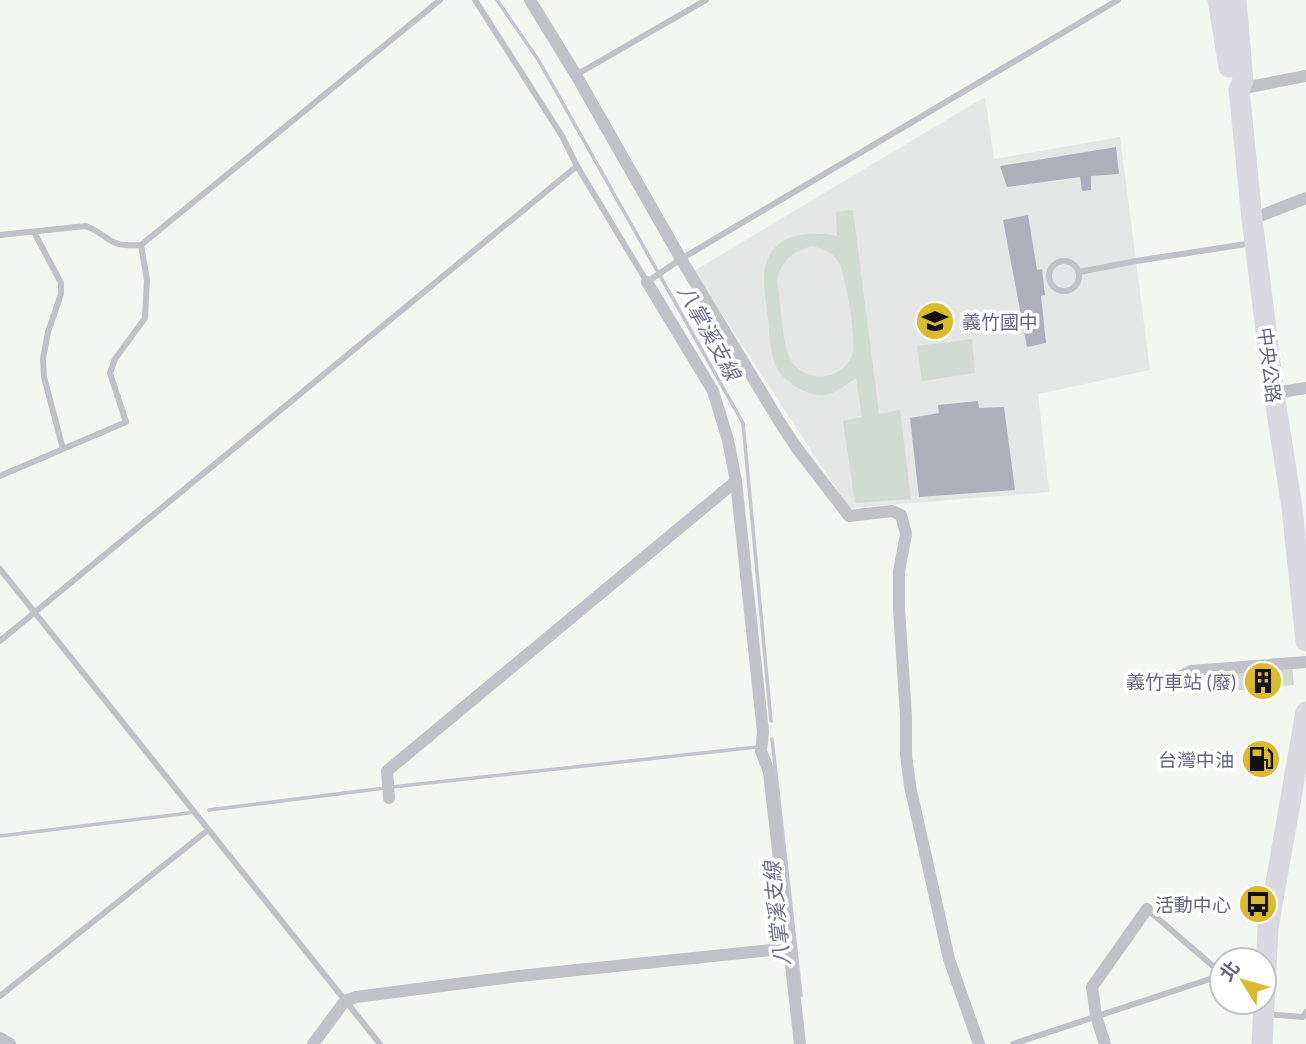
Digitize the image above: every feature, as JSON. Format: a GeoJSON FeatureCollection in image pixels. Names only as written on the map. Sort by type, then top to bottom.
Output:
{"type":"FeatureCollection","features":[{"type":"Feature","properties":{"kind":"main road","name":"中央公路"},"geometry":{"type":"LineString","coordinates":[[1219,0],[1231,83],[1239,89]]}},
{"type":"Feature","properties":{"kind":"main road","name":"中央公路"},"geometry":{"type":"LineString","coordinates":[[1236,0],[1243,81],[1239,89],[1252,219],[1274,393],[1299,513],[1306,641]]}},
{"type":"Feature","properties":{"kind":"main road"},"geometry":{"type":"LineString","coordinates":[[1266,946],[1303,753],[1306,712]]}},
{"type":"Feature","properties":{"kind":"main road"},"geometry":{"type":"LineString","coordinates":[[1259,1016],[1262,1044]]}},
{"type":"Feature","properties":{"kind":"street"},"geometry":{"type":"LineString","coordinates":[[530,0],[779,421],[849,516],[892,511],[901,515],[906,534],[899,571],[899,609],[910,786],[949,959],[979,1044]]}},
{"type":"Feature","properties":{"kind":"street"},"geometry":{"type":"LineString","coordinates":[[1239,89],[1306,76]]}},
{"type":"Feature","properties":{"kind":"street"},"geometry":{"type":"LineString","coordinates":[[1252,219],[1306,198]]}},
{"type":"Feature","properties":{"kind":"street"},"geometry":{"type":"LineString","coordinates":[[650,279],[713,391],[728,440],[736,481],[763,737],[761,751],[769,772],[800,1044]]}},
{"type":"Feature","properties":{"kind":"street"},"geometry":{"type":"LineString","coordinates":[[1274,393],[1306,388]]}},
{"type":"Feature","properties":{"kind":"street"},"geometry":{"type":"LineString","coordinates":[[388,791],[387,771],[736,481]]}},
{"type":"Feature","properties":{"kind":"street"},"geometry":{"type":"LineString","coordinates":[[1165,684],[1191,671],[1306,662]]}},
{"type":"Feature","properties":{"kind":"street"},"geometry":{"type":"LineString","coordinates":[[1105,1044],[1096,1017],[1092,986],[1147,909]]}},
{"type":"Feature","properties":{"kind":"street"},"geometry":{"type":"LineString","coordinates":[[313,1044],[345,1001],[356,997],[519,976],[791,948]]}},
{"type":"Feature","properties":{"kind":"street"},"geometry":{"type":"LineString","coordinates":[[0,1038],[10,1044]]}},
{"type":"Feature","properties":{"kind":"lane"},"geometry":{"type":"LineString","coordinates":[[0,235],[86,226],[96,230],[112,244],[141,245],[440,0]]}},
{"type":"Feature","properties":{"kind":"lane"},"geometry":{"type":"LineString","coordinates":[[475,0],[650,279],[1118,0]]}},
{"type":"Feature","properties":{"kind":"lane"},"geometry":{"type":"LineString","coordinates":[[576,75],[706,0]]}},
{"type":"Feature","properties":{"kind":"lane"},"geometry":{"type":"LineString","coordinates":[[0,641],[577,166]]}},
{"type":"Feature","properties":{"kind":"lane"},"geometry":{"type":"LineString","coordinates":[[34,232],[61,283],[61,294],[48,332],[43,359],[44,377],[63,449]]}},
{"type":"Feature","properties":{"kind":"lane"},"geometry":{"type":"LineString","coordinates":[[1079,272],[1255,243]]}},
{"type":"Feature","properties":{"kind":"lane"},"geometry":{"type":"LineString","coordinates":[[0,476],[126,422],[110,373],[115,359],[145,318],[147,280],[141,245]]}},
{"type":"Feature","properties":{"kind":"lane"},"geometry":{"type":"LineString","coordinates":[[1059,262],[1069,262],[1079,272],[1078,282],[1067,290],[1054,286],[1050,278],[1052,268],[1059,262]]}},
{"type":"Feature","properties":{"kind":"lane"},"geometry":{"type":"LineString","coordinates":[[0,569],[380,1044]]}},
{"type":"Feature","properties":{"kind":"lane"},"geometry":{"type":"LineString","coordinates":[[0,996],[208,830]]}},
{"type":"Feature","properties":{"kind":"lane"},"geometry":{"type":"LineString","coordinates":[[1147,909],[1208,962]]}},
{"type":"Feature","properties":{"kind":"lane"},"geometry":{"type":"LineString","coordinates":[[1013,1044],[1208,979]]}},
{"type":"Feature","properties":{"kind":"lane"},"geometry":{"type":"LineString","coordinates":[[1278,1012],[1303,1017],[1306,1012]]}},
{"type":"Feature","properties":{"kind":"shaded area","name":"義竹國中"},"geometry":{"type":"Polygon","coordinates":[[[985,97],[994,159],[1120,137],[1150,370],[1038,394],[1049,492],[849,508],[694,271],[985,97]]]}},
{"type":"Feature","properties":{"kind":"shaded area"},"geometry":{"type":"Polygon","coordinates":[[[853,210],[879,414],[900,410],[911,499],[855,503],[843,421],[862,417],[856,378],[833,393],[812,394],[786,380],[773,358],[764,286],[767,262],[772,251],[790,238],[813,234],[837,236],[836,212],[853,210]],[[812,246],[789,257],[777,279],[783,328],[788,354],[793,364],[810,375],[831,375],[848,363],[853,353],[850,307],[839,263],[834,256],[812,246]]]}},
{"type":"Feature","properties":{"kind":"shaded area"},"geometry":{"type":"Polygon","coordinates":[[[972,339],[975,373],[922,381],[917,346],[972,339]]]}},
{"type":"Feature","properties":{"kind":"shaded area"},"geometry":{"type":"Polygon","coordinates":[[[1292,666],[1294,685],[1211,693],[1210,674],[1292,666]]]}},
{"type":"Feature","properties":{"kind":"building"},"geometry":{"type":"Polygon","coordinates":[[[1116,147],[1119,174],[1091,176],[1091,190],[1082,191],[1080,177],[1007,187],[1000,166],[1116,147]]]}},
{"type":"Feature","properties":{"kind":"building"},"geometry":{"type":"Polygon","coordinates":[[[1028,215],[1037,270],[1042,269],[1045,295],[1041,296],[1046,343],[1027,347],[1003,220],[1028,215]]]}},
{"type":"Feature","properties":{"kind":"building"},"geometry":{"type":"Polygon","coordinates":[[[978,401],[979,408],[1004,407],[1015,490],[919,497],[910,418],[939,413],[938,405],[978,401]]]}},
{"type":"Feature","properties":{"kind":"waterway","name":"八掌溪支線"},"geometry":{"type":"LineString","coordinates":[[497,0],[539,61],[743,423],[771,721]]}},
{"type":"Feature","properties":{"kind":"waterway","name":"八掌溪支線"},"geometry":{"type":"LineString","coordinates":[[772,739],[801,995]]}},
{"type":"Feature","properties":{"kind":"waterway"},"geometry":{"type":"LineString","coordinates":[[392,787],[757,747]]}},
{"type":"Feature","properties":{"kind":"waterway"},"geometry":{"type":"LineString","coordinates":[[209,810],[385,788]]}},
{"type":"Feature","properties":{"kind":"waterway"},"geometry":{"type":"LineString","coordinates":[[0,836],[189,813]]}},
{"type":"Feature","properties":{"kind":"place","name":"義竹國中"},"geometry":{"type":"Point","coordinates":[935,321]}},
{"type":"Feature","properties":{"kind":"place","name":"義竹車站 (廢)"},"geometry":{"type":"Point","coordinates":[1263,681]}},
{"type":"Feature","properties":{"kind":"place","name":"台灣中油"},"geometry":{"type":"Point","coordinates":[1261,759]}},
{"type":"Feature","properties":{"kind":"place","name":"活動中心"},"geometry":{"type":"Point","coordinates":[1258,904]}}]}
